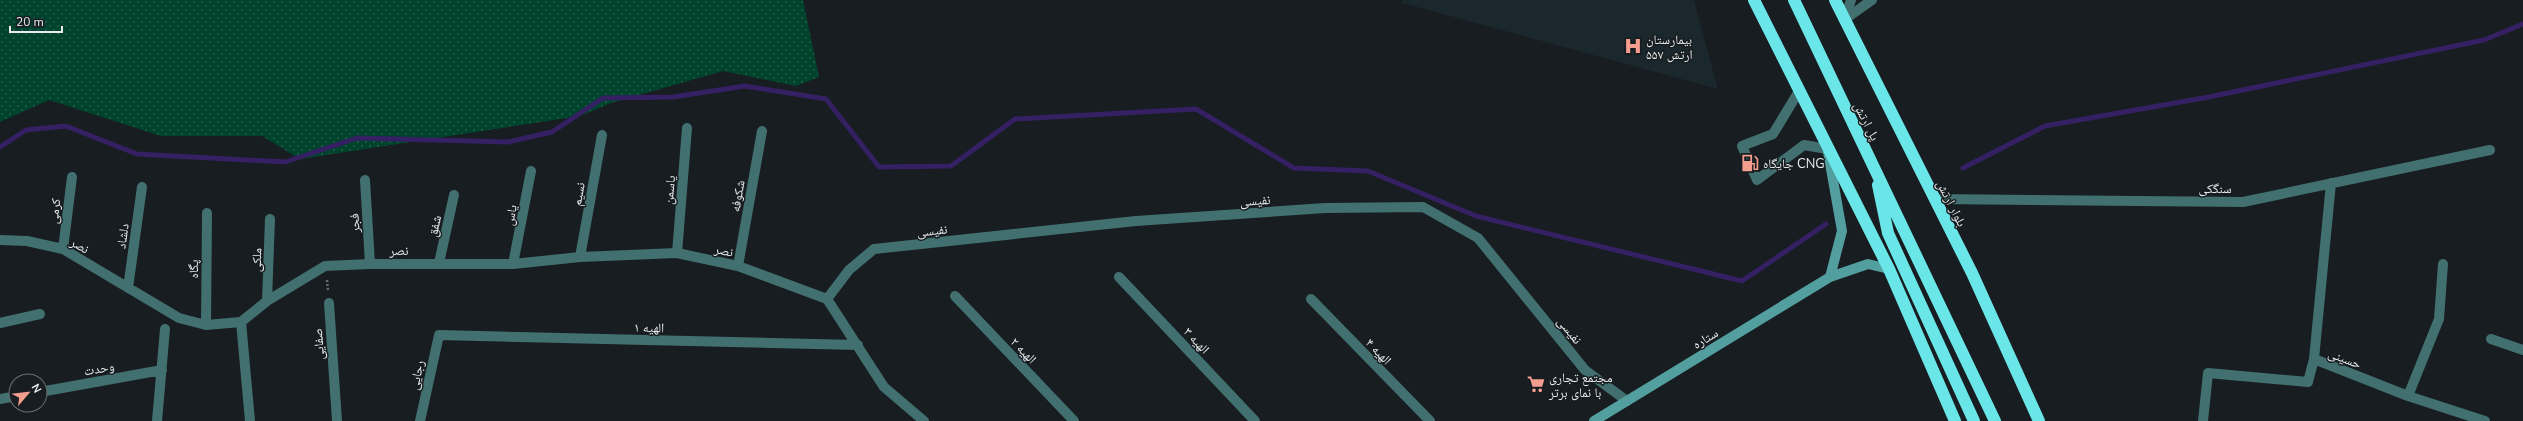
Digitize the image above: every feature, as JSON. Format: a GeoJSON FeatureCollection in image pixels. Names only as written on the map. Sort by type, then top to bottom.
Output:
{"type":"FeatureCollection","features":[{"type":"Feature","properties":{"kind":"highway"},"geometry":{"type":"LineString","coordinates":[[1754,0],[1827,149],[1889,269],[1955,421]]}},
{"type":"Feature","properties":{"kind":"highway","name":"پل ارتش"},"geometry":{"type":"LineString","coordinates":[[1794,0],[1836,91],[1872,163]]}},
{"type":"Feature","properties":{"kind":"highway","name":"بلوار ارتش"},"geometry":{"type":"LineString","coordinates":[[1835,0],[1972,273],[2039,421]]}},
{"type":"Feature","properties":{"kind":"highway"},"geometry":{"type":"LineString","coordinates":[[1872,163],[1888,233],[1974,421]]}},
{"type":"Feature","properties":{"kind":"highway"},"geometry":{"type":"LineString","coordinates":[[1872,163],[1995,421]]}},
{"type":"Feature","properties":{"kind":"street"},"geometry":{"type":"LineString","coordinates":[[1844,20],[1850,0]]}},
{"type":"Feature","properties":{"kind":"street"},"geometry":{"type":"LineString","coordinates":[[1844,20],[1872,0]]}},
{"type":"Feature","properties":{"kind":"street"},"geometry":{"type":"LineString","coordinates":[[1799,92],[1773,134],[1742,146],[1757,180],[1804,145],[1827,149],[1842,231],[1830,277]]}},
{"type":"Feature","properties":{"kind":"street","name":"یاسمن"},"geometry":{"type":"LineString","coordinates":[[677,253],[687,128]]}},
{"type":"Feature","properties":{"kind":"street","name":"شکوفه"},"geometry":{"type":"LineString","coordinates":[[738,266],[762,131]]}},
{"type":"Feature","properties":{"kind":"street","name":"نسیم"},"geometry":{"type":"LineString","coordinates":[[580,257],[602,135]]}},
{"type":"Feature","properties":{"kind":"street","name":"سنگکی"},"geometry":{"type":"LineString","coordinates":[[1934,199],[2243,202],[2490,150]]}},
{"type":"Feature","properties":{"kind":"street","name":"یاس"},"geometry":{"type":"LineString","coordinates":[[513,264],[531,171]]}},
{"type":"Feature","properties":{"kind":"street","name":"کرمی"},"geometry":{"type":"LineString","coordinates":[[63,249],[72,177]]}},
{"type":"Feature","properties":{"kind":"street","name":"فجر"},"geometry":{"type":"LineString","coordinates":[[365,180],[370,264]]}},
{"type":"Feature","properties":{"kind":"street"},"geometry":{"type":"LineString","coordinates":[[2314,360],[2331,183]]}},
{"type":"Feature","properties":{"kind":"street","name":"دلشاد"},"geometry":{"type":"LineString","coordinates":[[128,288],[142,188]]}},
{"type":"Feature","properties":{"kind":"street","name":"شفق"},"geometry":{"type":"LineString","coordinates":[[438,263],[454,195]]}},
{"type":"Feature","properties":{"kind":"street","name":"نفیسی"},"geometry":{"type":"LineString","coordinates":[[828,299],[848,270],[874,249],[1136,221],[1325,208],[1423,207],[1478,238],[1585,370],[1627,401]]}},
{"type":"Feature","properties":{"kind":"street","name":"پگاه"},"geometry":{"type":"LineString","coordinates":[[206,325],[207,213]]}},
{"type":"Feature","properties":{"kind":"street","name":"ملکی"},"geometry":{"type":"LineString","coordinates":[[267,301],[270,220]]}},
{"type":"Feature","properties":{"kind":"street","name":"نصر"},"geometry":{"type":"LineString","coordinates":[[0,240],[27,240],[63,249],[179,318],[206,325],[240,322],[267,301],[326,266],[370,264],[513,264],[580,257],[677,253],[738,266],[828,299]]}},
{"type":"Feature","properties":{"kind":"street","name":"ستاره"},"geometry":{"type":"LineString","coordinates":[[1594,421],[1830,277],[1868,264],[1889,269]]}},
{"type":"Feature","properties":{"kind":"street"},"geometry":{"type":"LineString","coordinates":[[2408,396],[2439,319],[2443,264]]}},
{"type":"Feature","properties":{"kind":"street","name":"الهیه ۳"},"geometry":{"type":"LineString","coordinates":[[1119,276],[1255,421]]}},
{"type":"Feature","properties":{"kind":"street","name":"الهیه ۲"},"geometry":{"type":"LineString","coordinates":[[955,296],[1074,421]]}},
{"type":"Feature","properties":{"kind":"street"},"geometry":{"type":"LineString","coordinates":[[828,299],[884,387],[924,421]]}},
{"type":"Feature","properties":{"kind":"street","name":"الهیه ۴"},"geometry":{"type":"LineString","coordinates":[[1310,299],[1430,421]]}},
{"type":"Feature","properties":{"kind":"street","name":"صفایی"},"geometry":{"type":"LineString","coordinates":[[329,303],[337,421]]}},
{"type":"Feature","properties":{"kind":"street"},"geometry":{"type":"LineString","coordinates":[[0,323],[40,314]]}},
{"type":"Feature","properties":{"kind":"street"},"geometry":{"type":"LineString","coordinates":[[240,322],[250,421]]}},
{"type":"Feature","properties":{"kind":"street"},"geometry":{"type":"LineString","coordinates":[[157,421],[165,329]]}},
{"type":"Feature","properties":{"kind":"street","name":"الهیه ۱"},"geometry":{"type":"LineString","coordinates":[[438,335],[858,345]]}},
{"type":"Feature","properties":{"kind":"street","name":"رجایی"},"geometry":{"type":"LineString","coordinates":[[420,421],[438,335]]}},
{"type":"Feature","properties":{"kind":"street"},"geometry":{"type":"LineString","coordinates":[[2491,339],[2523,350]]}},
{"type":"Feature","properties":{"kind":"street","name":"حسینی"},"geometry":{"type":"LineString","coordinates":[[2203,421],[2208,373],[2308,382],[2314,360],[2461,417],[2485,421]]}},
{"type":"Feature","properties":{"kind":"street","name":"وحدت"},"geometry":{"type":"LineString","coordinates":[[48,391],[162,370]]}},
{"type":"Feature","properties":{"kind":"path"},"geometry":{"type":"LineString","coordinates":[[326,266],[329,303]]}},
{"type":"Feature","properties":{"kind":"shaded area","name":"بیمارستان ۵۵۷ ارتش"},"geometry":{"type":"Polygon","coordinates":[[[1402,0],[1694,0],[1718,89],[1402,3],[1402,0]]]}},
{"type":"Feature","properties":{"kind":"green space"},"geometry":{"type":"Polygon","coordinates":[[[0,0],[803,0],[819,77],[796,86],[723,71],[611,103],[580,116],[300,159],[262,136],[161,136],[49,100],[0,122],[0,0]]]}},
{"type":"Feature","properties":{"kind":"waterway"},"geometry":{"type":"LineString","coordinates":[[1963,168],[2045,126],[2209,97],[2484,40],[2523,24]]}},
{"type":"Feature","properties":{"kind":"waterway"},"geometry":{"type":"LineString","coordinates":[[0,147],[26,130],[66,126],[137,154],[285,162],[357,138],[508,142],[552,132],[603,98],[673,97],[745,86],[826,99],[879,167],[951,166],[1015,119],[1196,109],[1294,168],[1368,171],[1476,216],[1742,281],[1826,224]]}},
{"type":"Feature","properties":{"kind":"place","name":"بیمارستان ۵۵۷ ارتش"},"geometry":{"type":"Point","coordinates":[1633,46]}},
{"type":"Feature","properties":{"kind":"place","name":"جایگاه CNG"},"geometry":{"type":"Point","coordinates":[1750,163]}},
{"type":"Feature","properties":{"kind":"place","name":"مجتمع تجاری با نمای برتر"},"geometry":{"type":"Point","coordinates":[1536,384]}}]}
